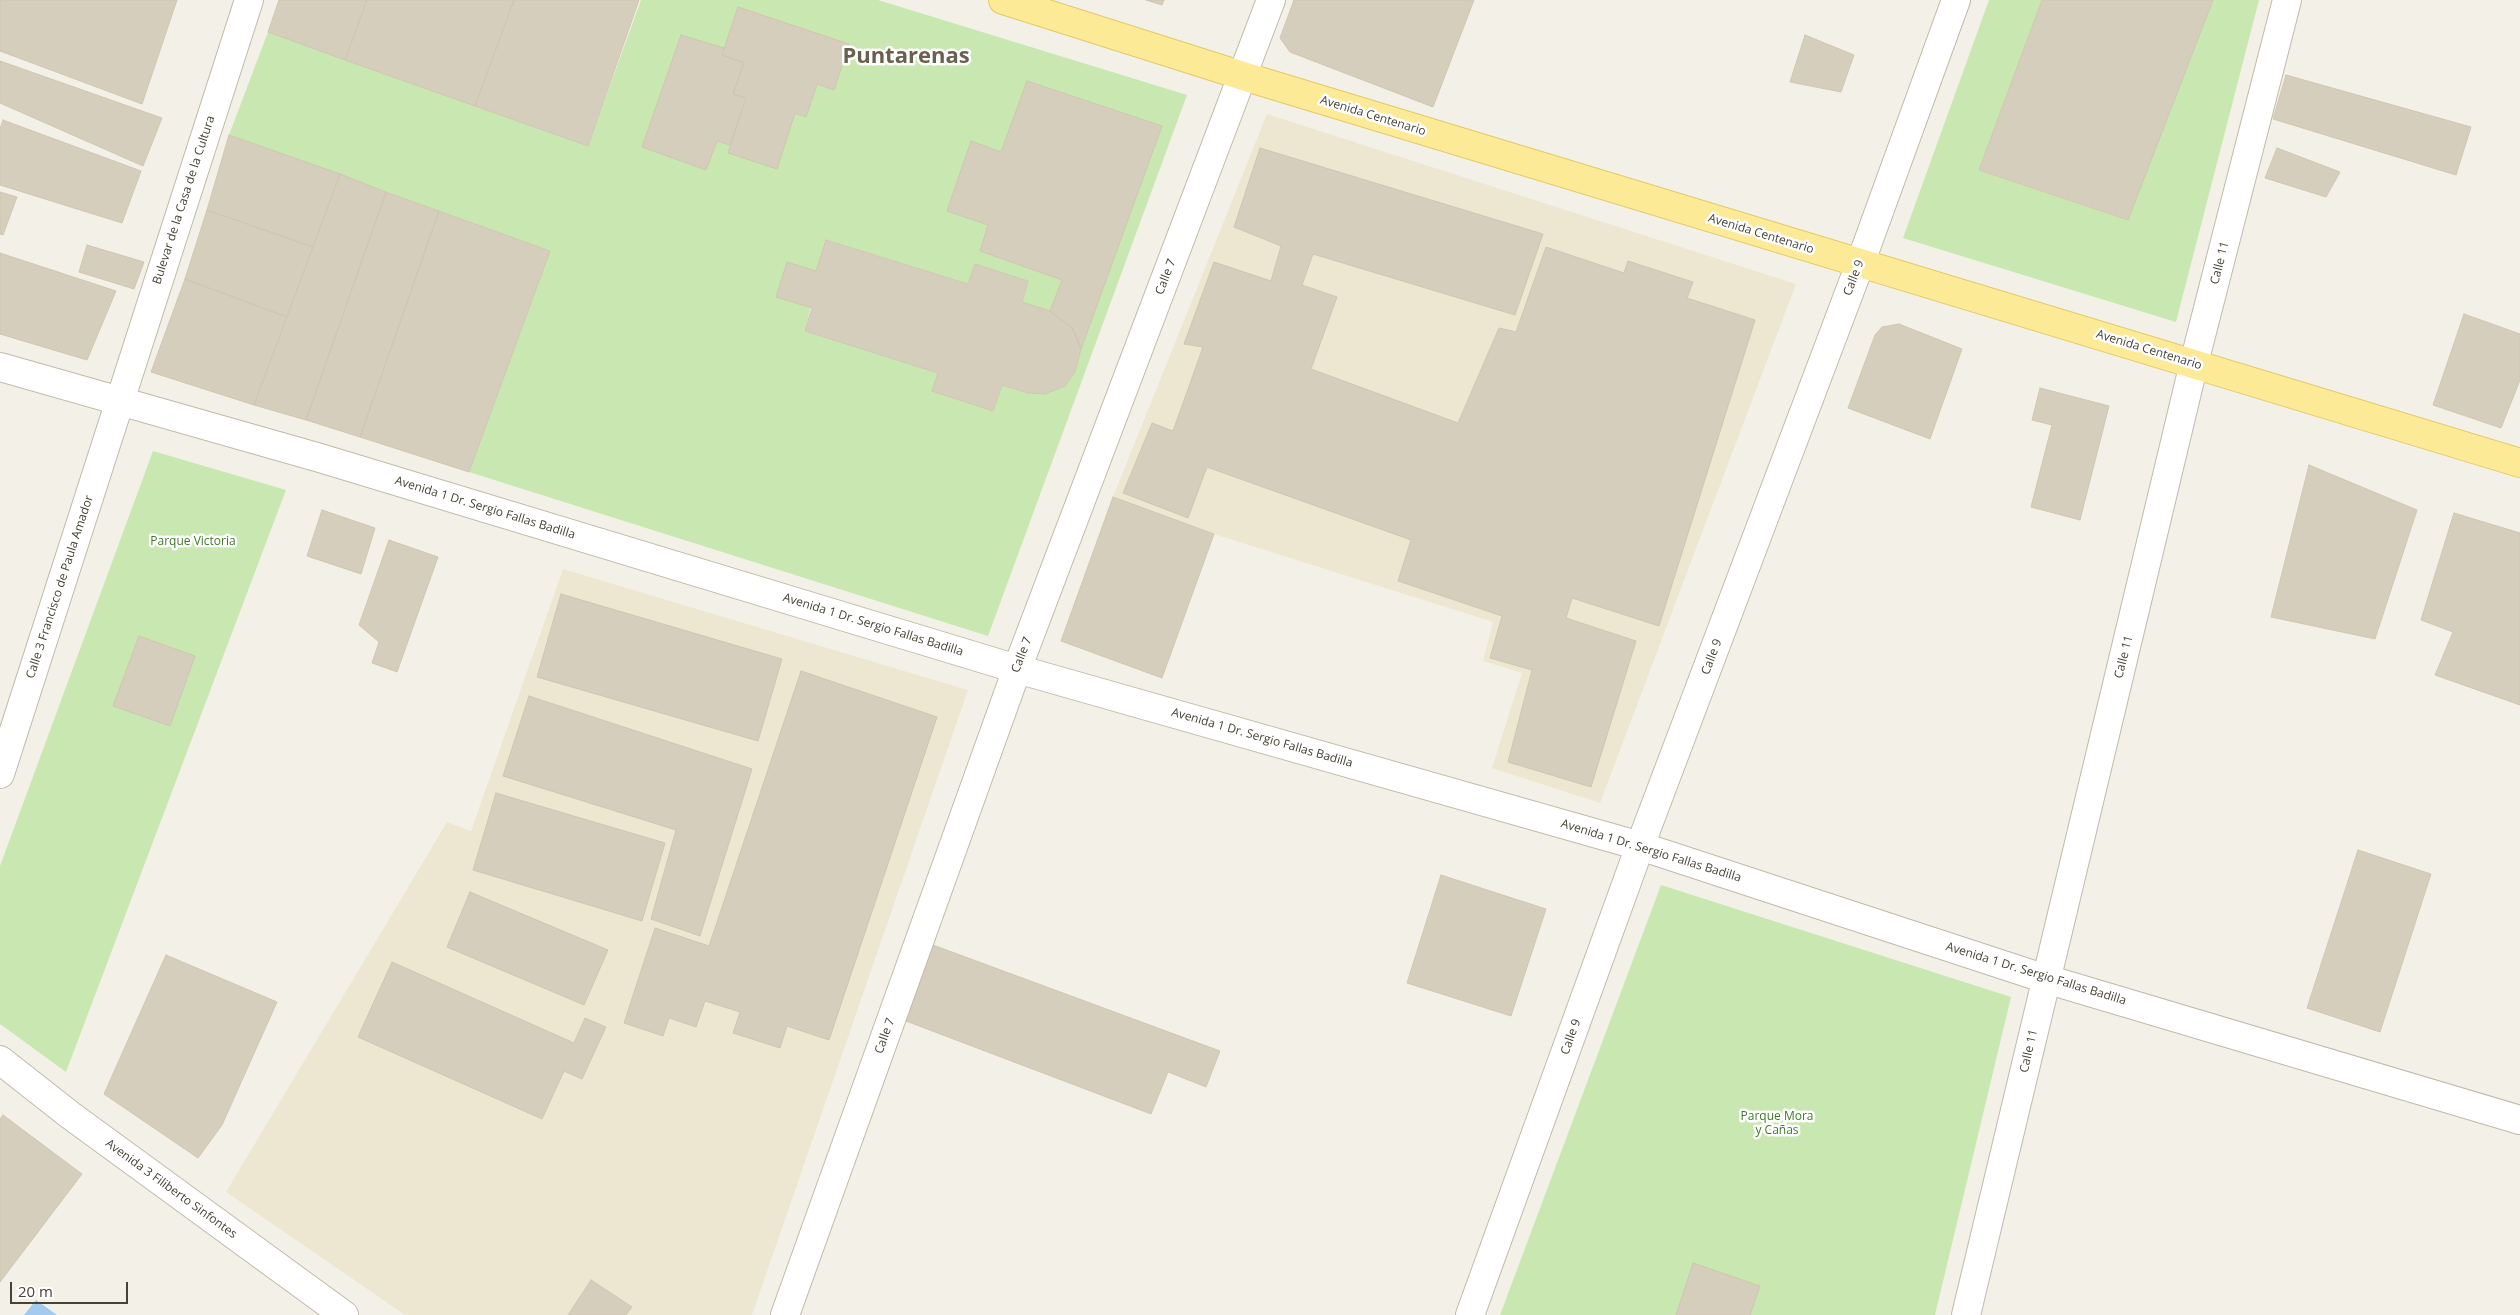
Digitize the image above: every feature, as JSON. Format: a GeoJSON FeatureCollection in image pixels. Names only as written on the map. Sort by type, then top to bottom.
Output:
{"type":"FeatureCollection","features":[{"type":"Feature","properties":{"kind":"main road","name":"Avenida Centenario"},"geometry":{"type":"LineString","coordinates":[[1003,0],[1243,76],[2520,463]]}},
{"type":"Feature","properties":{"kind":"street","name":"Bulevar de la Casa de la Cultura"},"geometry":{"type":"LineString","coordinates":[[119,400],[249,0]]}},
{"type":"Feature","properties":{"kind":"street","name":"Calle 7"},"geometry":{"type":"LineString","coordinates":[[785,1315],[1017,669],[1271,0]]}},
{"type":"Feature","properties":{"kind":"street","name":"Calle 9"},"geometry":{"type":"LineString","coordinates":[[1470,1315],[1640,846],[1860,264],[1956,0]]}},
{"type":"Feature","properties":{"kind":"street","name":"Calle 11"},"geometry":{"type":"LineString","coordinates":[[1966,1315],[2194,363],[2287,0]]}},
{"type":"Feature","properties":{"kind":"street","name":"Avenida 1 Dr. Sergio Fallas Badilla"},"geometry":{"type":"LineString","coordinates":[[0,367],[320,458],[1017,669],[1640,846],[2046,979],[2520,1120]]}},
{"type":"Feature","properties":{"kind":"street","name":"Calle 3 Francisco de Paula Amador"},"geometry":{"type":"LineString","coordinates":[[0,774],[119,400]]}},
{"type":"Feature","properties":{"kind":"street","name":"Avenida 3 Filiberto Sinfontes"},"geometry":{"type":"LineString","coordinates":[[0,1060],[70,1115],[344,1315]]}},
{"type":"Feature","properties":{"kind":"shaded area"},"geometry":{"type":"Polygon","coordinates":[[[1267,114],[1796,284],[1600,803],[1492,768],[1522,673],[1483,661],[1493,622],[1214,534],[1113,497],[1267,114]]]}},
{"type":"Feature","properties":{"kind":"shaded area"},"geometry":{"type":"Polygon","coordinates":[[[563,569],[968,690],[752,1315],[405,1315],[226,1192],[447,822],[471,831],[563,569]]]}},
{"type":"Feature","properties":{"kind":"green space"},"geometry":{"type":"Polygon","coordinates":[[[641,0],[878,0],[1187,95],[988,636],[469,472],[550,251],[229,135],[268,32],[588,146],[641,0]],[[827,240],[805,331],[938,373],[933,391],[993,411],[1002,385],[1028,393],[1045,394],[1065,386],[1075,372],[1081,349],[1022,302],[1028,281],[975,264],[968,284],[827,240]]]}},
{"type":"Feature","properties":{"kind":"green space"},"geometry":{"type":"Polygon","coordinates":[[[1989,0],[2042,0],[1979,170],[2127,220],[2213,0],[2259,0],[2176,322],[1903,238],[1989,0]]]}},
{"type":"Feature","properties":{"kind":"green space","name":"Parque Victoria"},"geometry":{"type":"Polygon","coordinates":[[[153,451],[286,490],[66,1072],[0,1024],[0,866],[153,451]]]}},
{"type":"Feature","properties":{"kind":"green space","name":"Parque Mora y Cañas"},"geometry":{"type":"Polygon","coordinates":[[[1661,885],[2011,997],[1935,1315],[1500,1315],[1661,885]]]}},
{"type":"Feature","properties":{"kind":"water"},"geometry":{"type":"Polygon","coordinates":[[[36,1300],[57,1315],[24,1315],[36,1300]]]}},
{"type":"Feature","properties":{"kind":"building"},"geometry":{"type":"Polygon","coordinates":[[[0,0],[177,0],[142,104],[0,51],[0,0]]]}},
{"type":"Feature","properties":{"kind":"building"},"geometry":{"type":"Polygon","coordinates":[[[279,0],[367,0],[345,60],[268,32],[279,0]]]}},
{"type":"Feature","properties":{"kind":"building"},"geometry":{"type":"Polygon","coordinates":[[[367,0],[514,0],[475,106],[345,60],[367,0]]]}},
{"type":"Feature","properties":{"kind":"building"},"geometry":{"type":"Polygon","coordinates":[[[514,0],[639,0],[588,146],[475,106],[514,0]]]}},
{"type":"Feature","properties":{"kind":"building"},"geometry":{"type":"Polygon","coordinates":[[[1146,0],[1164,0],[1162,5],[1146,0]]]}},
{"type":"Feature","properties":{"kind":"building"},"geometry":{"type":"Polygon","coordinates":[[[1294,0],[1474,0],[1433,107],[1290,52],[1280,38],[1294,0]]]}},
{"type":"Feature","properties":{"kind":"building"},"geometry":{"type":"Polygon","coordinates":[[[2042,0],[2213,0],[2128,220],[1979,170],[2042,0]]]}},
{"type":"Feature","properties":{"kind":"building"},"geometry":{"type":"Polygon","coordinates":[[[738,7],[849,44],[834,90],[817,84],[806,117],[795,113],[777,169],[728,153],[746,98],[733,94],[744,63],[722,55],[738,7]]]}},
{"type":"Feature","properties":{"kind":"building"},"geometry":{"type":"Polygon","coordinates":[[[681,35],[724,48],[722,55],[744,63],[733,94],[746,98],[730,145],[717,141],[706,170],[642,147],[681,35]]]}},
{"type":"Feature","properties":{"kind":"building"},"geometry":{"type":"Polygon","coordinates":[[[1805,35],[1854,55],[1841,92],[1790,82],[1805,35]]]}},
{"type":"Feature","properties":{"kind":"building"},"geometry":{"type":"Polygon","coordinates":[[[0,61],[162,118],[143,166],[0,103],[0,61]]]}},
{"type":"Feature","properties":{"kind":"building"},"geometry":{"type":"Polygon","coordinates":[[[2286,75],[2471,127],[2456,175],[2273,119],[2286,75]]]}},
{"type":"Feature","properties":{"kind":"building"},"geometry":{"type":"Polygon","coordinates":[[[1027,81],[1162,126],[1081,349],[1073,329],[1050,311],[1062,280],[980,251],[988,225],[947,211],[971,141],[1001,152],[1027,81]]]}},
{"type":"Feature","properties":{"kind":"building"},"geometry":{"type":"Polygon","coordinates":[[[3,120],[141,171],[122,223],[0,185],[0,129],[3,120]]]}},
{"type":"Feature","properties":{"kind":"building"},"geometry":{"type":"Polygon","coordinates":[[[229,135],[340,174],[313,247],[207,210],[229,135]]]}},
{"type":"Feature","properties":{"kind":"building"},"geometry":{"type":"Polygon","coordinates":[[[1260,148],[1543,234],[1515,315],[1313,254],[1302,285],[1337,297],[1311,369],[1458,423],[1499,328],[1516,332],[1546,247],[1624,273],[1628,261],[1693,282],[1687,298],[1755,320],[1659,626],[1572,598],[1566,618],[1636,641],[1591,787],[1508,762],[1532,670],[1490,658],[1502,616],[1398,581],[1411,540],[1207,467],[1188,518],[1123,493],[1152,423],[1173,431],[1203,347],[1184,344],[1214,262],[1271,281],[1281,246],[1234,227],[1260,148]]]}},
{"type":"Feature","properties":{"kind":"building"},"geometry":{"type":"Polygon","coordinates":[[[2277,148],[2340,172],[2326,197],[2265,178],[2277,148]]]}},
{"type":"Feature","properties":{"kind":"building"},"geometry":{"type":"Polygon","coordinates":[[[340,174],[386,192],[306,420],[254,405],[340,174]]]}},
{"type":"Feature","properties":{"kind":"building"},"geometry":{"type":"Polygon","coordinates":[[[0,192],[17,197],[3,235],[0,234],[0,192]]]}},
{"type":"Feature","properties":{"kind":"building"},"geometry":{"type":"Polygon","coordinates":[[[386,192],[439,211],[360,437],[306,420],[386,192]]]}},
{"type":"Feature","properties":{"kind":"building"},"geometry":{"type":"Polygon","coordinates":[[[207,210],[313,247],[287,317],[185,279],[207,210]]]}},
{"type":"Feature","properties":{"kind":"building"},"geometry":{"type":"Polygon","coordinates":[[[439,211],[550,251],[469,472],[360,437],[439,211]]]}},
{"type":"Feature","properties":{"kind":"building"},"geometry":{"type":"Polygon","coordinates":[[[826,240],[968,284],[975,264],[1028,281],[1022,302],[1050,311],[1073,329],[1081,349],[1075,372],[1065,386],[1045,394],[1028,393],[1002,385],[993,411],[932,391],[938,373],[805,331],[812,308],[776,297],[787,262],[816,271],[826,240]]]}},
{"type":"Feature","properties":{"kind":"building"},"geometry":{"type":"Polygon","coordinates":[[[87,245],[144,262],[134,289],[79,272],[87,245]]]}},
{"type":"Feature","properties":{"kind":"building"},"geometry":{"type":"Polygon","coordinates":[[[0,253],[116,291],[87,360],[0,334],[0,253]]]}},
{"type":"Feature","properties":{"kind":"building"},"geometry":{"type":"Polygon","coordinates":[[[185,279],[287,317],[254,405],[151,372],[185,279]]]}},
{"type":"Feature","properties":{"kind":"building"},"geometry":{"type":"Polygon","coordinates":[[[2464,314],[2520,334],[2520,380],[2501,428],[2433,405],[2464,314]]]}},
{"type":"Feature","properties":{"kind":"building"},"geometry":{"type":"Polygon","coordinates":[[[1899,324],[1962,349],[1930,439],[1848,408],[1875,335],[1882,327],[1899,324]]]}},
{"type":"Feature","properties":{"kind":"building"},"geometry":{"type":"Polygon","coordinates":[[[2040,388],[2109,406],[2080,520],[2031,507],[2052,425],[2032,420],[2040,388]]]}},
{"type":"Feature","properties":{"kind":"building"},"geometry":{"type":"Polygon","coordinates":[[[2309,465],[2417,510],[2375,639],[2271,617],[2309,465]]]}},
{"type":"Feature","properties":{"kind":"building"},"geometry":{"type":"Polygon","coordinates":[[[1113,497],[1214,534],[1162,678],[1061,641],[1113,497]]]}},
{"type":"Feature","properties":{"kind":"building"},"geometry":{"type":"Polygon","coordinates":[[[322,510],[375,528],[361,574],[307,556],[322,510]]]}},
{"type":"Feature","properties":{"kind":"building"},"geometry":{"type":"Polygon","coordinates":[[[2454,513],[2520,533],[2520,705],[2435,675],[2453,632],[2421,620],[2454,513]]]}},
{"type":"Feature","properties":{"kind":"building"},"geometry":{"type":"Polygon","coordinates":[[[389,540],[438,557],[397,672],[372,663],[379,642],[359,625],[389,540]]]}},
{"type":"Feature","properties":{"kind":"building"},"geometry":{"type":"Polygon","coordinates":[[[561,594],[782,659],[758,741],[537,677],[561,594]]]}},
{"type":"Feature","properties":{"kind":"building"},"geometry":{"type":"Polygon","coordinates":[[[139,636],[195,656],[170,726],[113,706],[139,636]]]}},
{"type":"Feature","properties":{"kind":"building"},"geometry":{"type":"Polygon","coordinates":[[[801,671],[937,717],[829,1040],[787,1026],[780,1048],[733,1033],[740,1012],[705,1001],[696,1027],[669,1018],[663,1036],[624,1023],[655,928],[709,946],[801,671]]]}},
{"type":"Feature","properties":{"kind":"building"},"geometry":{"type":"Polygon","coordinates":[[[529,696],[752,769],[700,936],[651,919],[676,830],[503,776],[529,696]]]}},
{"type":"Feature","properties":{"kind":"building"},"geometry":{"type":"Polygon","coordinates":[[[496,793],[665,843],[642,921],[473,870],[496,793]]]}},
{"type":"Feature","properties":{"kind":"building"},"geometry":{"type":"Polygon","coordinates":[[[2358,850],[2431,874],[2380,1032],[2307,1008],[2358,850]]]}},
{"type":"Feature","properties":{"kind":"building"},"geometry":{"type":"Polygon","coordinates":[[[1441,875],[1546,909],[1511,1016],[1407,983],[1441,875]]]}},
{"type":"Feature","properties":{"kind":"building"},"geometry":{"type":"Polygon","coordinates":[[[470,892],[608,950],[584,1005],[447,947],[470,892]]]}},
{"type":"Feature","properties":{"kind":"building"},"geometry":{"type":"Polygon","coordinates":[[[933,945],[1220,1051],[1206,1087],[1168,1072],[1151,1114],[906,1021],[933,945]]]}},
{"type":"Feature","properties":{"kind":"building"},"geometry":{"type":"Polygon","coordinates":[[[166,955],[277,1002],[222,1125],[198,1158],[104,1094],[166,955]]]}},
{"type":"Feature","properties":{"kind":"building"},"geometry":{"type":"Polygon","coordinates":[[[392,962],[574,1043],[585,1018],[606,1027],[582,1079],[564,1071],[542,1119],[358,1037],[392,962]]]}},
{"type":"Feature","properties":{"kind":"building"},"geometry":{"type":"Polygon","coordinates":[[[3,1115],[82,1174],[0,1282],[0,1119],[3,1115]]]}},
{"type":"Feature","properties":{"kind":"building"},"geometry":{"type":"Polygon","coordinates":[[[1693,1263],[1760,1286],[1750,1315],[1676,1315],[1693,1263]]]}},
{"type":"Feature","properties":{"kind":"building"},"geometry":{"type":"Polygon","coordinates":[[[591,1280],[632,1307],[626,1315],[568,1315],[591,1280]]]}},
{"type":"Feature","properties":{"kind":"district","name":"Puntarenas"},"geometry":{"type":"Point","coordinates":[906,57]}}]}
